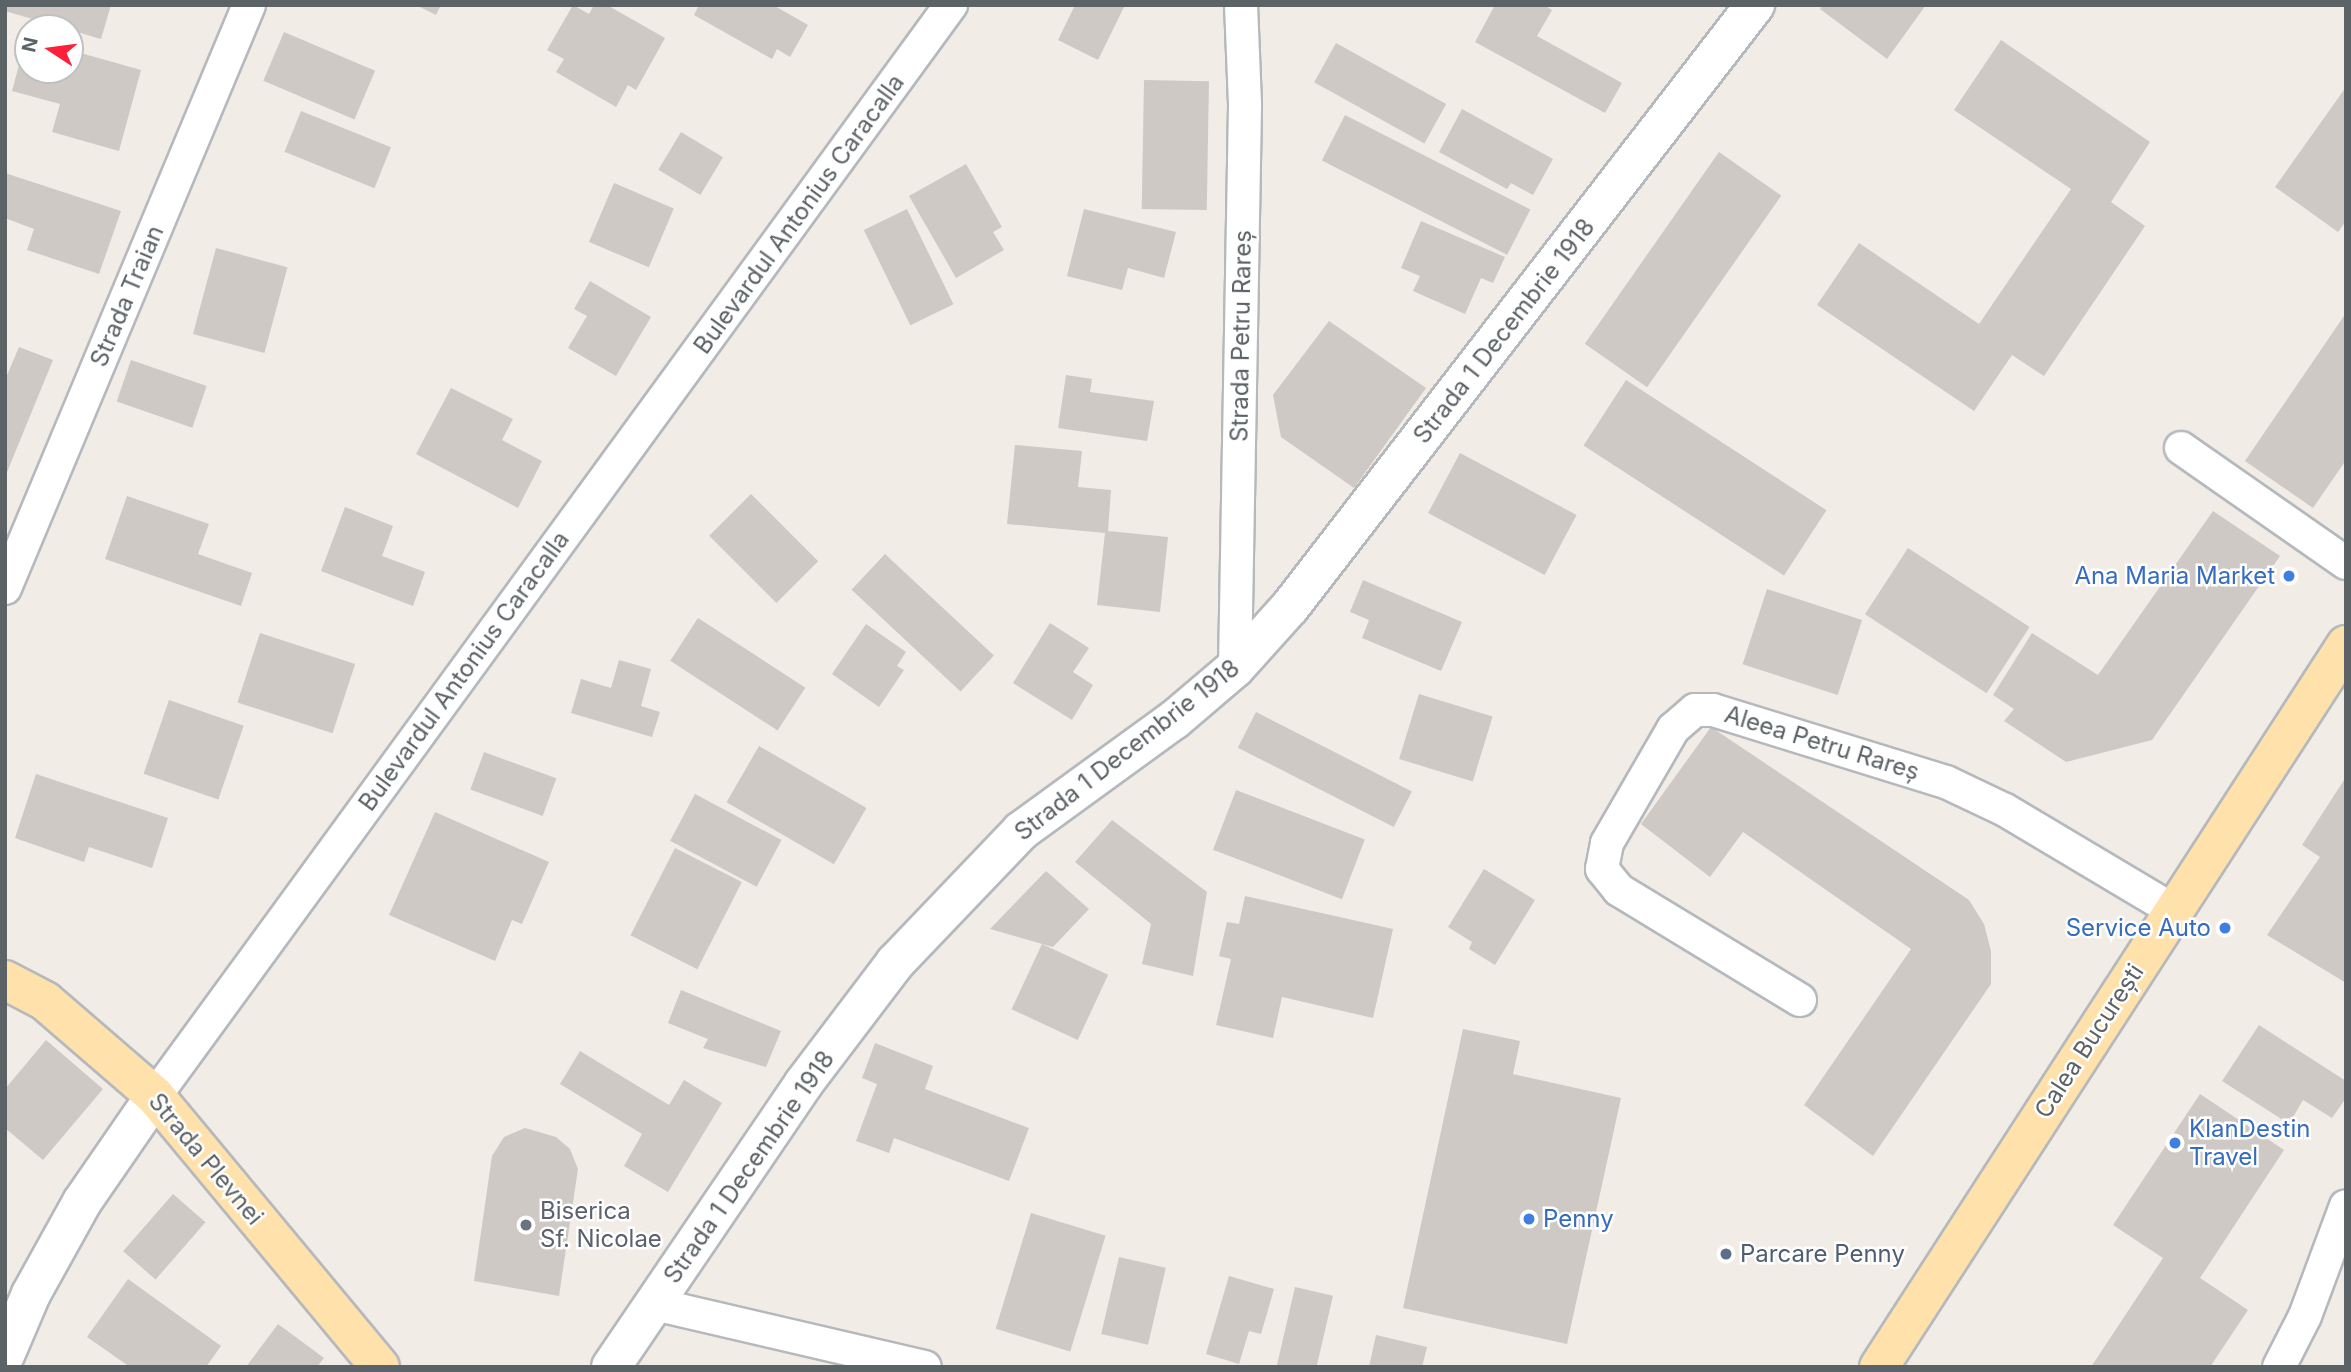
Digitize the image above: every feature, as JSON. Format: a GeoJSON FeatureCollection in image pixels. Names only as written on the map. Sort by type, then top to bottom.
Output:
{"type":"FeatureCollection","features":[{"type":"Feature","properties":{"kind":"main road","name":"Strada 1 Decembrie 1918"},"geometry":{"type":"LineString","coordinates":[[611,1367],[804,1083],[913,944],[1021,831],[1174,720],[1236,668],[1290,607],[1755,5]]}},
{"type":"Feature","properties":{"kind":"main road","name":"Calea București"},"geometry":{"type":"LineString","coordinates":[[1879,1367],[2346,645]]}},
{"type":"Feature","properties":{"kind":"main road","name":"Strada Plevnei"},"geometry":{"type":"LineString","coordinates":[[5,980],[45,1001],[155,1096],[380,1367]]}},
{"type":"Feature","properties":{"kind":"main road","name":"Bulevardul Antonius Caracalla"},"geometry":{"type":"LineString","coordinates":[[5,1354],[31,1294],[82,1202],[155,1096]]}},
{"type":"Feature","properties":{"kind":"street","name":"Strada Traian"},"geometry":{"type":"LineString","coordinates":[[5,588],[249,5]]}},
{"type":"Feature","properties":{"kind":"street","name":"Bulevardul Antonius Caracalla"},"geometry":{"type":"LineString","coordinates":[[155,1096],[951,5]]}},
{"type":"Feature","properties":{"kind":"street","name":"Strada Petru Rareș"},"geometry":{"type":"LineString","coordinates":[[1236,668],[1245,104],[1241,5]]}},
{"type":"Feature","properties":{"kind":"street"},"geometry":{"type":"LineString","coordinates":[[2181,448],[2346,562]]}},
{"type":"Feature","properties":{"kind":"street","name":"Aleea Petru Rareș"},"geometry":{"type":"LineString","coordinates":[[1800,1000],[1619,890],[1602,870],[1607,843],[1672,729],[1695,710],[1713,710],[1946,782],[2005,810],[2173,910]]}},
{"type":"Feature","properties":{"kind":"street"},"geometry":{"type":"LineString","coordinates":[[2278,1367],[2305,1316],[2346,1206]]}},
{"type":"Feature","properties":{"kind":"street"},"geometry":{"type":"LineString","coordinates":[[654,1304],[925,1367]]}},
{"type":"Feature","properties":{"kind":"building"},"geometry":{"type":"Polygon","coordinates":[[[7,5],[111,5],[101,39],[84,34],[84,14],[15,14],[5,11],[7,5]]]}},
{"type":"Feature","properties":{"kind":"building"},"geometry":{"type":"Polygon","coordinates":[[[416,5],[441,5],[436,15],[416,5]]]}},
{"type":"Feature","properties":{"kind":"building"},"geometry":{"type":"Polygon","coordinates":[[[573,5],[589,14],[594,5],[607,5],[665,38],[636,90],[628,85],[616,107],[556,72],[564,59],[547,50],[573,5]]]}},
{"type":"Feature","properties":{"kind":"building"},"geometry":{"type":"Polygon","coordinates":[[[699,5],[773,5],[808,25],[790,57],[777,49],[772,59],[694,15],[699,5]]]}},
{"type":"Feature","properties":{"kind":"building"},"geometry":{"type":"Polygon","coordinates":[[[1075,5],[1125,5],[1098,60],[1058,40],[1075,5]]]}},
{"type":"Feature","properties":{"kind":"building"},"geometry":{"type":"Polygon","coordinates":[[[1495,5],[1544,5],[1552,10],[1537,36],[1622,83],[1605,113],[1475,42],[1495,5]]]}},
{"type":"Feature","properties":{"kind":"building"},"geometry":{"type":"Polygon","coordinates":[[[1823,5],[1926,5],[1887,59],[1820,9],[1823,5]]]}},
{"type":"Feature","properties":{"kind":"building"},"geometry":{"type":"Polygon","coordinates":[[[284,32],[375,71],[354,119],[263,81],[284,32]]]}},
{"type":"Feature","properties":{"kind":"building"},"geometry":{"type":"Polygon","coordinates":[[[2001,40],[2150,142],[2111,202],[2145,226],[2044,376],[2012,355],[1974,411],[1817,305],[1859,243],[1979,324],[2071,189],[1954,110],[2001,40]]]}},
{"type":"Feature","properties":{"kind":"building"},"geometry":{"type":"Polygon","coordinates":[[[1336,43],[1446,104],[1424,143],[1314,82],[1336,43]]]}},
{"type":"Feature","properties":{"kind":"building"},"geometry":{"type":"Polygon","coordinates":[[[84,54],[141,70],[119,151],[52,132],[60,104],[12,91],[14,84],[84,84],[84,54]]]}},
{"type":"Feature","properties":{"kind":"building"},"geometry":{"type":"Polygon","coordinates":[[[1144,80],[1209,81],[1207,210],[1142,209],[1144,80]]]}},
{"type":"Feature","properties":{"kind":"building"},"geometry":{"type":"Polygon","coordinates":[[[2346,87],[2346,221],[2338,232],[2275,187],[2346,87]]]}},
{"type":"Feature","properties":{"kind":"building"},"geometry":{"type":"Polygon","coordinates":[[[1462,109],[1553,159],[1533,195],[1511,183],[1507,189],[1439,152],[1462,109]]]}},
{"type":"Feature","properties":{"kind":"building"},"geometry":{"type":"Polygon","coordinates":[[[301,111],[391,147],[374,188],[285,152],[301,111]]]}},
{"type":"Feature","properties":{"kind":"building"},"geometry":{"type":"Polygon","coordinates":[[[1345,115],[1530,209],[1507,255],[1322,160],[1345,115]]]}},
{"type":"Feature","properties":{"kind":"building"},"geometry":{"type":"Polygon","coordinates":[[[681,132],[723,157],[700,195],[658,170],[681,132]]]}},
{"type":"Feature","properties":{"kind":"building"},"geometry":{"type":"Polygon","coordinates":[[[1719,152],[1781,196],[1647,387],[1585,344],[1719,152]]]}},
{"type":"Feature","properties":{"kind":"building"},"geometry":{"type":"Polygon","coordinates":[[[966,164],[1002,227],[993,232],[1004,250],[956,278],[909,196],[966,164]]]}},
{"type":"Feature","properties":{"kind":"building"},"geometry":{"type":"Polygon","coordinates":[[[5,173],[121,211],[99,274],[27,250],[34,229],[5,218],[5,173]]]}},
{"type":"Feature","properties":{"kind":"building"},"geometry":{"type":"Polygon","coordinates":[[[614,183],[674,208],[649,267],[589,242],[614,183]]]}},
{"type":"Feature","properties":{"kind":"building"},"geometry":{"type":"Polygon","coordinates":[[[907,209],[953,304],[910,325],[864,230],[907,209]]]}},
{"type":"Feature","properties":{"kind":"building"},"geometry":{"type":"Polygon","coordinates":[[[1084,209],[1176,232],[1164,278],[1128,268],[1122,290],[1067,276],[1084,209]]]}},
{"type":"Feature","properties":{"kind":"building"},"geometry":{"type":"Polygon","coordinates":[[[1421,221],[1505,257],[1493,283],[1481,278],[1465,314],[1413,291],[1420,276],[1401,268],[1421,221]]]}},
{"type":"Feature","properties":{"kind":"building"},"geometry":{"type":"Polygon","coordinates":[[[216,248],[287,267],[264,353],[193,334],[216,248]]]}},
{"type":"Feature","properties":{"kind":"building"},"geometry":{"type":"Polygon","coordinates":[[[590,281],[651,317],[616,376],[568,348],[587,316],[574,309],[590,281]]]}},
{"type":"Feature","properties":{"kind":"building"},"geometry":{"type":"Polygon","coordinates":[[[2346,313],[2346,460],[2313,508],[2245,461],[2346,313]]]}},
{"type":"Feature","properties":{"kind":"building"},"geometry":{"type":"Polygon","coordinates":[[[1329,321],[1426,388],[1354,488],[1281,437],[1273,395],[1329,321]]]}},
{"type":"Feature","properties":{"kind":"building"},"geometry":{"type":"Polygon","coordinates":[[[19,347],[53,360],[5,477],[5,380],[19,347]]]}},
{"type":"Feature","properties":{"kind":"building"},"geometry":{"type":"Polygon","coordinates":[[[131,360],[207,386],[192,428],[117,402],[131,360]]]}},
{"type":"Feature","properties":{"kind":"building"},"geometry":{"type":"Polygon","coordinates":[[[1066,375],[1092,379],[1090,392],[1154,401],[1147,441],[1058,428],[1066,375]]]}},
{"type":"Feature","properties":{"kind":"building"},"geometry":{"type":"Polygon","coordinates":[[[1626,380],[1826,510],[1784,576],[1584,445],[1626,380]]]}},
{"type":"Feature","properties":{"kind":"building"},"geometry":{"type":"Polygon","coordinates":[[[451,388],[513,419],[502,440],[542,461],[518,508],[416,454],[451,388]]]}},
{"type":"Feature","properties":{"kind":"building"},"geometry":{"type":"Polygon","coordinates":[[[1015,445],[1082,451],[1078,487],[1111,490],[1108,531],[1168,537],[1160,612],[1097,605],[1105,533],[1007,524],[1015,445]]]}},
{"type":"Feature","properties":{"kind":"building"},"geometry":{"type":"Polygon","coordinates":[[[1460,453],[1577,515],[1545,575],[1428,513],[1460,453]]]}},
{"type":"Feature","properties":{"kind":"building"},"geometry":{"type":"Polygon","coordinates":[[[751,494],[818,561],[776,603],[709,536],[751,494]]]}},
{"type":"Feature","properties":{"kind":"building"},"geometry":{"type":"Polygon","coordinates":[[[127,496],[209,524],[198,554],[252,573],[241,606],[105,559],[127,496]]]}},
{"type":"Feature","properties":{"kind":"building"},"geometry":{"type":"Polygon","coordinates":[[[345,507],[393,526],[382,556],[425,572],[413,606],[321,571],[345,507]]]}},
{"type":"Feature","properties":{"kind":"building"},"geometry":{"type":"Polygon","coordinates":[[[2213,511],[2280,556],[2152,740],[2066,762],[2004,721],[2014,709],[1993,695],[2032,633],[2098,675],[2213,511]]]}},
{"type":"Feature","properties":{"kind":"building"},"geometry":{"type":"Polygon","coordinates":[[[1908,548],[2030,627],[1987,693],[1865,614],[1908,548]]]}},
{"type":"Feature","properties":{"kind":"building"},"geometry":{"type":"Polygon","coordinates":[[[885,554],[994,656],[961,691],[852,590],[885,554]]]}},
{"type":"Feature","properties":{"kind":"building"},"geometry":{"type":"Polygon","coordinates":[[[1363,580],[1462,622],[1441,671],[1362,638],[1369,620],[1350,612],[1363,580]]]}},
{"type":"Feature","properties":{"kind":"building"},"geometry":{"type":"Polygon","coordinates":[[[1767,589],[1862,620],[1838,695],[1743,664],[1767,589]]]}},
{"type":"Feature","properties":{"kind":"building"},"geometry":{"type":"Polygon","coordinates":[[[698,618],[805,688],[778,730],[670,661],[698,618]]]}},
{"type":"Feature","properties":{"kind":"building"},"geometry":{"type":"Polygon","coordinates":[[[1050,623],[1089,648],[1073,672],[1093,685],[1072,720],[1013,683],[1050,623]]]}},
{"type":"Feature","properties":{"kind":"building"},"geometry":{"type":"Polygon","coordinates":[[[866,624],[906,652],[897,666],[904,670],[879,707],[832,674],[866,624]]]}},
{"type":"Feature","properties":{"kind":"building"},"geometry":{"type":"Polygon","coordinates":[[[260,633],[355,664],[333,733],[237,702],[260,633]]]}},
{"type":"Feature","properties":{"kind":"building"},"geometry":{"type":"Polygon","coordinates":[[[619,660],[651,669],[641,706],[660,712],[652,737],[571,713],[581,679],[611,688],[619,660]]]}},
{"type":"Feature","properties":{"kind":"building"},"geometry":{"type":"Polygon","coordinates":[[[1419,694],[1493,717],[1473,782],[1399,759],[1419,694]]]}},
{"type":"Feature","properties":{"kind":"building"},"geometry":{"type":"Polygon","coordinates":[[[169,700],[244,726],[218,799],[144,774],[169,700]]]}},
{"type":"Feature","properties":{"kind":"building"},"geometry":{"type":"Polygon","coordinates":[[[1256,712],[1412,791],[1394,827],[1238,748],[1256,712]]]}},
{"type":"Feature","properties":{"kind":"building"},"geometry":{"type":"Polygon","coordinates":[[[1711,727],[1969,900],[1984,924],[1991,951],[1991,984],[1873,1156],[1804,1105],[1911,949],[1743,832],[1710,877],[1641,824],[1711,727]]]}},
{"type":"Feature","properties":{"kind":"building"},"geometry":{"type":"Polygon","coordinates":[[[759,746],[866,808],[834,864],[726,802],[759,746]]]}},
{"type":"Feature","properties":{"kind":"building"},"geometry":{"type":"Polygon","coordinates":[[[484,752],[556,778],[543,816],[470,790],[484,752]]]}},
{"type":"Feature","properties":{"kind":"building"},"geometry":{"type":"Polygon","coordinates":[[[36,774],[168,818],[152,868],[89,847],[84,862],[15,838],[36,774]]]}},
{"type":"Feature","properties":{"kind":"building"},"geometry":{"type":"Polygon","coordinates":[[[2346,777],[2346,983],[2267,935],[2320,857],[2302,845],[2346,777]]]}},
{"type":"Feature","properties":{"kind":"building"},"geometry":{"type":"Polygon","coordinates":[[[1236,790],[1365,839],[1342,899],[1213,850],[1236,790]]]}},
{"type":"Feature","properties":{"kind":"building"},"geometry":{"type":"Polygon","coordinates":[[[695,794],[782,840],[757,887],[670,841],[695,794]]]}},
{"type":"Feature","properties":{"kind":"building"},"geometry":{"type":"Polygon","coordinates":[[[435,812],[549,862],[522,924],[512,920],[495,961],[389,915],[435,812]]]}},
{"type":"Feature","properties":{"kind":"building"},"geometry":{"type":"Polygon","coordinates":[[[1112,820],[1207,892],[1193,976],[1142,964],[1151,924],[1075,862],[1112,820]]]}},
{"type":"Feature","properties":{"kind":"building"},"geometry":{"type":"Polygon","coordinates":[[[675,848],[742,882],[697,969],[631,935],[675,848]]]}},
{"type":"Feature","properties":{"kind":"building"},"geometry":{"type":"Polygon","coordinates":[[[1484,869],[1535,900],[1495,965],[1469,949],[1472,942],[1448,927],[1484,869]]]}},
{"type":"Feature","properties":{"kind":"building"},"geometry":{"type":"Polygon","coordinates":[[[1046,871],[1089,909],[1053,947],[990,929],[1046,871]]]}},
{"type":"Feature","properties":{"kind":"building"},"geometry":{"type":"Polygon","coordinates":[[[1245,896],[1393,929],[1373,1018],[1282,997],[1273,1038],[1216,1025],[1231,959],[1219,956],[1227,922],[1239,924],[1245,896]]]}},
{"type":"Feature","properties":{"kind":"building"},"geometry":{"type":"Polygon","coordinates":[[[1042,944],[1108,975],[1078,1040],[1012,1009],[1042,944]]]}},
{"type":"Feature","properties":{"kind":"building"},"geometry":{"type":"Polygon","coordinates":[[[681,990],[781,1031],[766,1067],[703,1048],[708,1039],[668,1023],[681,990]]]}},
{"type":"Feature","properties":{"kind":"building"},"geometry":{"type":"Polygon","coordinates":[[[2259,1025],[2346,1081],[2346,1098],[2332,1118],[2303,1100],[2289,1124],[2222,1081],[2259,1025]]]}},
{"type":"Feature","properties":{"kind":"building"},"geometry":{"type":"Polygon","coordinates":[[[1463,1029],[1520,1041],[1513,1074],[1621,1098],[1567,1344],[1403,1308],[1463,1029]]]}},
{"type":"Feature","properties":{"kind":"building"},"geometry":{"type":"Polygon","coordinates":[[[46,1040],[103,1089],[43,1160],[5,1128],[5,1089],[46,1040]]]}},
{"type":"Feature","properties":{"kind":"building"},"geometry":{"type":"Polygon","coordinates":[[[875,1043],[933,1066],[925,1089],[1029,1128],[1009,1181],[894,1138],[889,1153],[856,1141],[877,1084],[862,1078],[875,1043]]]}},
{"type":"Feature","properties":{"kind":"building"},"geometry":{"type":"Polygon","coordinates":[[[580,1051],[669,1105],[684,1080],[722,1103],[668,1192],[624,1166],[642,1134],[560,1084],[580,1051]]]}},
{"type":"Feature","properties":{"kind":"building"},"geometry":{"type":"Polygon","coordinates":[[[2200,1094],[2284,1150],[2200,1278],[2248,1310],[2210,1367],[2091,1367],[2163,1258],[2113,1225],[2200,1094]]]}},
{"type":"Feature","properties":{"kind":"building","name":"Biserica Sf. Nicolae"},"geometry":{"type":"Polygon","coordinates":[[[525,1128],[556,1137],[570,1149],[578,1169],[559,1296],[474,1281],[492,1156],[504,1137],[525,1128]]]}},
{"type":"Feature","properties":{"kind":"building"},"geometry":{"type":"Polygon","coordinates":[[[173,1194],[205,1222],[156,1280],[123,1251],[173,1194]]]}},
{"type":"Feature","properties":{"kind":"building"},"geometry":{"type":"Polygon","coordinates":[[[1031,1213],[1106,1236],[1070,1352],[996,1329],[1031,1213]]]}},
{"type":"Feature","properties":{"kind":"building"},"geometry":{"type":"Polygon","coordinates":[[[1119,1257],[1166,1268],[1148,1345],[1101,1334],[1119,1257]]]}},
{"type":"Feature","properties":{"kind":"building"},"geometry":{"type":"Polygon","coordinates":[[[1229,1276],[1274,1289],[1261,1334],[1249,1331],[1239,1364],[1206,1354],[1229,1276]]]}},
{"type":"Feature","properties":{"kind":"building"},"geometry":{"type":"Polygon","coordinates":[[[128,1279],[221,1346],[206,1367],[130,1367],[87,1337],[128,1279]]]}},
{"type":"Feature","properties":{"kind":"building"},"geometry":{"type":"Polygon","coordinates":[[[1295,1287],[1333,1296],[1317,1367],[1277,1367],[1295,1287]]]}},
{"type":"Feature","properties":{"kind":"building"},"geometry":{"type":"Polygon","coordinates":[[[278,1324],[324,1358],[317,1367],[246,1367],[278,1324]]]}},
{"type":"Feature","properties":{"kind":"building"},"geometry":{"type":"Polygon","coordinates":[[[1376,1335],[1427,1347],[1422,1367],[1369,1367],[1376,1335]]]}},
{"type":"Feature","properties":{"kind":"place","name":"Ana Maria Market"},"geometry":{"type":"Point","coordinates":[2289,576]}},
{"type":"Feature","properties":{"kind":"place","name":"Service Auto"},"geometry":{"type":"Point","coordinates":[2225,928]}},
{"type":"Feature","properties":{"kind":"place","name":"KlanDestin Travel"},"geometry":{"type":"Point","coordinates":[2175,1143]}},
{"type":"Feature","properties":{"kind":"place","name":"Penny"},"geometry":{"type":"Point","coordinates":[1529,1219]}},
{"type":"Feature","properties":{"kind":"place","name":"Biserica Sf. Nicolae"},"geometry":{"type":"Point","coordinates":[526,1225]}},
{"type":"Feature","properties":{"kind":"place","name":"Parcare Penny"},"geometry":{"type":"Point","coordinates":[1726,1254]}}]}
